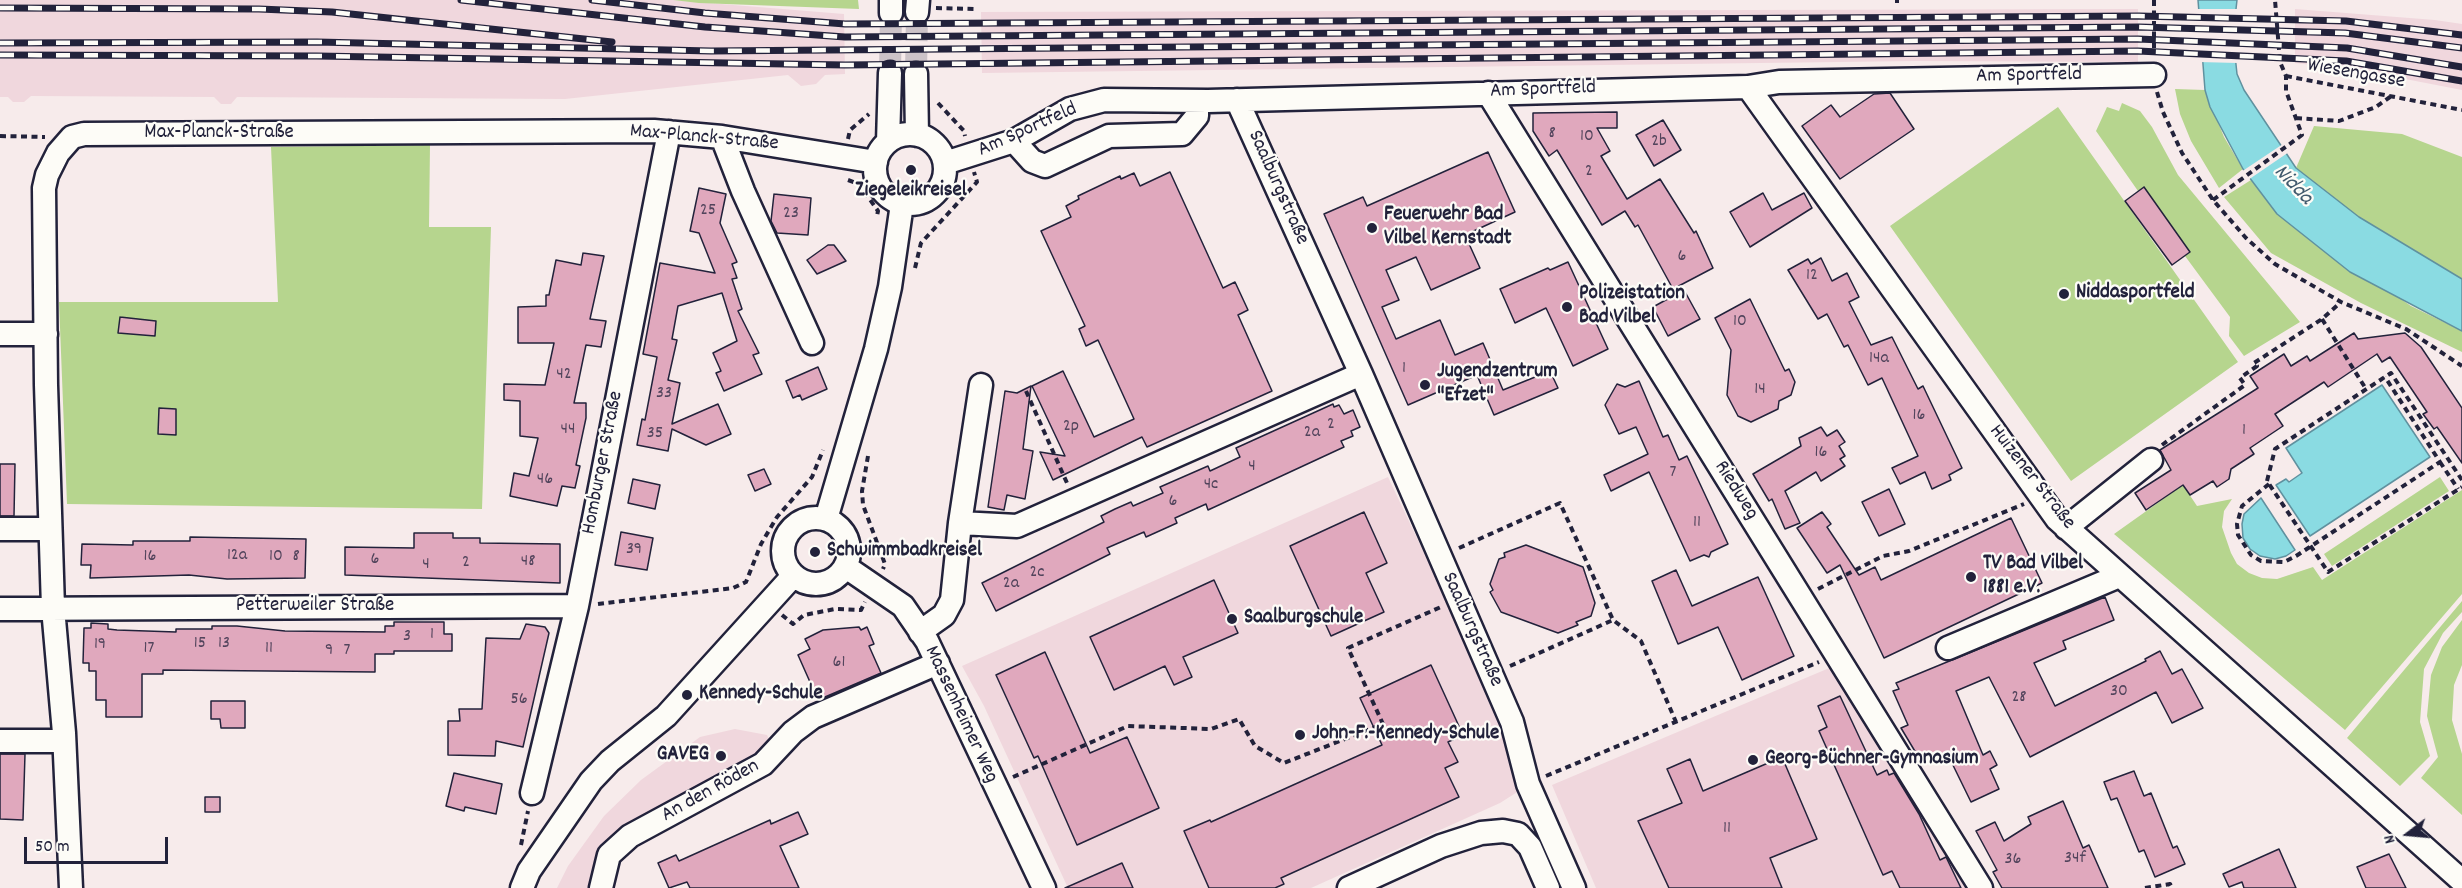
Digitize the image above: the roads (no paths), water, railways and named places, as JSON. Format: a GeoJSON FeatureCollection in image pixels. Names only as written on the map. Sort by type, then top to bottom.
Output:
{"type":"FeatureCollection","features":[{"type":"Feature","properties":{"kind":"street"},"geometry":{"type":"LineString","coordinates":[[888,142],[907,134],[916,135],[930,140],[940,150],[945,163],[945,177],[939,190],[929,199],[916,204],[902,204],[884,193],[878,184],[876,162],[888,142],[890,73]]}},
{"type":"Feature","properties":{"kind":"street"},"geometry":{"type":"LineString","coordinates":[[916,74],[916,135]]}},
{"type":"Feature","properties":{"kind":"street","name":"Am Sportfeld"},"geometry":{"type":"LineString","coordinates":[[945,163],[970,157],[1014,141],[1070,109],[1104,100],[1197,101],[1748,87],[1779,82],[2154,75]]}},
{"type":"Feature","properties":{"kind":"street","name":"Huizener Straße"},"geometry":{"type":"LineString","coordinates":[[1748,87],[2040,497],[2066,528],[2462,881]]}},
{"type":"Feature","properties":{"kind":"street","name":"Riedweg"},"geometry":{"type":"LineString","coordinates":[[1488,93],[1981,888]]}},
{"type":"Feature","properties":{"kind":"street","name":"Saalburgstraße"},"geometry":{"type":"LineString","coordinates":[[1237,100],[1361,374],[1512,722],[1528,784],[1574,888]]}},
{"type":"Feature","properties":{"kind":"street"},"geometry":{"type":"LineString","coordinates":[[1014,141],[1032,161],[1045,166],[1109,136],[1182,134],[1197,116],[1197,101]]}},
{"type":"Feature","properties":{"kind":"street","name":"Max-Planck-Straße"},"geometry":{"type":"LineString","coordinates":[[45,334],[44,188],[47,175],[58,153],[72,137],[84,134],[669,132],[722,137],[876,162]]}},
{"type":"Feature","properties":{"kind":"street","name":"Homburger Straße"},"geometry":{"type":"LineString","coordinates":[[532,793],[577,606],[669,132]]}},
{"type":"Feature","properties":{"kind":"street"},"geometry":{"type":"LineString","coordinates":[[722,137],[742,191],[812,343]]}},
{"type":"Feature","properties":{"kind":"street"},"geometry":{"type":"LineString","coordinates":[[826,519],[876,349],[890,287],[902,204]]}},
{"type":"Feature","properties":{"kind":"street"},"geometry":{"type":"LineString","coordinates":[[0,334],[45,334],[53,608],[64,741],[71,888]]}},
{"type":"Feature","properties":{"kind":"street"},"geometry":{"type":"LineString","coordinates":[[960,523],[1017,526],[1361,374]]}},
{"type":"Feature","properties":{"kind":"street"},"geometry":{"type":"LineString","coordinates":[[920,632],[944,615],[952,600],[960,523],[981,385]]}},
{"type":"Feature","properties":{"kind":"street"},"geometry":{"type":"LineString","coordinates":[[2066,528],[2151,460]]}},
{"type":"Feature","properties":{"kind":"street"},"geometry":{"type":"LineString","coordinates":[[806,519],[826,519],[842,530],[847,538],[849,557],[846,567],[840,575],[822,585],[802,582],[787,568],[783,549],[790,530],[806,519]]}},
{"type":"Feature","properties":{"kind":"street"},"geometry":{"type":"LineString","coordinates":[[0,530],[50,529]]}},
{"type":"Feature","properties":{"kind":"street","name":"Massenheimer Weg"},"geometry":{"type":"LineString","coordinates":[[846,567],[903,606],[920,632],[938,663],[993,786],[1044,888]]}},
{"type":"Feature","properties":{"kind":"street"},"geometry":{"type":"LineString","coordinates":[[522,888],[529,871],[591,781],[610,761],[666,716],[793,576]]}},
{"type":"Feature","properties":{"kind":"street"},"geometry":{"type":"LineString","coordinates":[[1948,648],[2120,576]]}},
{"type":"Feature","properties":{"kind":"street","name":"Petterweiler Straße"},"geometry":{"type":"LineString","coordinates":[[53,608],[577,606]]}},
{"type":"Feature","properties":{"kind":"street"},"geometry":{"type":"LineString","coordinates":[[0,609],[53,608]]}},
{"type":"Feature","properties":{"kind":"street","name":"An den Röden"},"geometry":{"type":"LineString","coordinates":[[602,888],[609,855],[630,836],[763,764],[793,732],[813,717],[938,663]]}},
{"type":"Feature","properties":{"kind":"street"},"geometry":{"type":"LineString","coordinates":[[0,741],[64,741]]}},
{"type":"Feature","properties":{"kind":"street"},"geometry":{"type":"LineString","coordinates":[[1349,888],[1441,846],[1481,832],[1503,831],[1518,834],[1530,848],[1548,888]]}},
{"type":"Feature","properties":{"kind":"water","name":"Nidda"},"geometry":{"type":"Polygon","coordinates":[[[2198,0],[2237,0],[2233,36],[2237,74],[2244,90],[2296,168],[2359,217],[2462,279],[2462,331],[2350,272],[2277,214],[2243,169],[2210,107],[2205,90],[2198,0]]]}},
{"type":"Feature","properties":{"kind":"water"},"geometry":{"type":"Polygon","coordinates":[[[2382,385],[2430,457],[2310,536],[2276,485],[2286,479],[2289,482],[2302,473],[2286,448],[2382,385]]]}},
{"type":"Feature","properties":{"kind":"water"},"geometry":{"type":"Polygon","coordinates":[[[2261,498],[2295,550],[2286,556],[2275,559],[2260,556],[2250,549],[2243,538],[2244,514],[2261,498]]]}},
{"type":"Feature","properties":{"kind":"tunnel"},"geometry":{"type":"LineString","coordinates":[[916,74],[917,12]]}},
{"type":"Feature","properties":{"kind":"tunnel"},"geometry":{"type":"LineString","coordinates":[[890,73],[891,13]]}},
{"type":"Feature","properties":{"kind":"railway"},"geometry":{"type":"LineString","coordinates":[[461,0],[705,27],[845,37],[2139,27],[2345,33],[2462,48]]}},
{"type":"Feature","properties":{"kind":"railway"},"geometry":{"type":"LineString","coordinates":[[592,0],[705,13],[845,24],[2139,16],[2346,21],[2462,35]]}},
{"type":"Feature","properties":{"kind":"railway"},"geometry":{"type":"LineString","coordinates":[[0,8],[259,9],[332,12],[612,42]]}},
{"type":"Feature","properties":{"kind":"railway"},"geometry":{"type":"LineString","coordinates":[[0,43],[317,42],[711,51],[2138,39],[2347,48],[2462,67]]}},
{"type":"Feature","properties":{"kind":"railway"},"geometry":{"type":"LineString","coordinates":[[0,55],[317,56],[845,65],[2138,51],[2346,61],[2462,81]]}},
{"type":"Feature","properties":{"kind":"place","name":"Ziegeleikreisel"},"geometry":{"type":"Point","coordinates":[911,170]}},
{"type":"Feature","properties":{"kind":"place","name":"Feuerwehr Bad Vilbel Kernstadt"},"geometry":{"type":"Point","coordinates":[1372,228]}},
{"type":"Feature","properties":{"kind":"place","name":"Niddasportfeld"},"geometry":{"type":"Point","coordinates":[2064,294]}},
{"type":"Feature","properties":{"kind":"place","name":"Polizeistation Bad Vilbel"},"geometry":{"type":"Point","coordinates":[1567,307]}},
{"type":"Feature","properties":{"kind":"place","name":"Jugendzentrum \"Efzet\""},"geometry":{"type":"Point","coordinates":[1425,385]}},
{"type":"Feature","properties":{"kind":"place","name":"Schwimmbadkreisel"},"geometry":{"type":"Point","coordinates":[815,552]}},
{"type":"Feature","properties":{"kind":"place","name":"TV Bad Vilbel 1881 e.V."},"geometry":{"type":"Point","coordinates":[1971,577]}},
{"type":"Feature","properties":{"kind":"place","name":"Saalburgschule"},"geometry":{"type":"Point","coordinates":[1232,619]}},
{"type":"Feature","properties":{"kind":"place","name":"Kennedy-Schule"},"geometry":{"type":"Point","coordinates":[687,695]}},
{"type":"Feature","properties":{"kind":"place","name":"John-F.-Kennedy-Schule"},"geometry":{"type":"Point","coordinates":[1300,735]}},
{"type":"Feature","properties":{"kind":"place","name":"GAVEG"},"geometry":{"type":"Point","coordinates":[721,756]}},
{"type":"Feature","properties":{"kind":"place","name":"Georg-Büchner-Gymnasium"},"geometry":{"type":"Point","coordinates":[1753,760]}}]}
